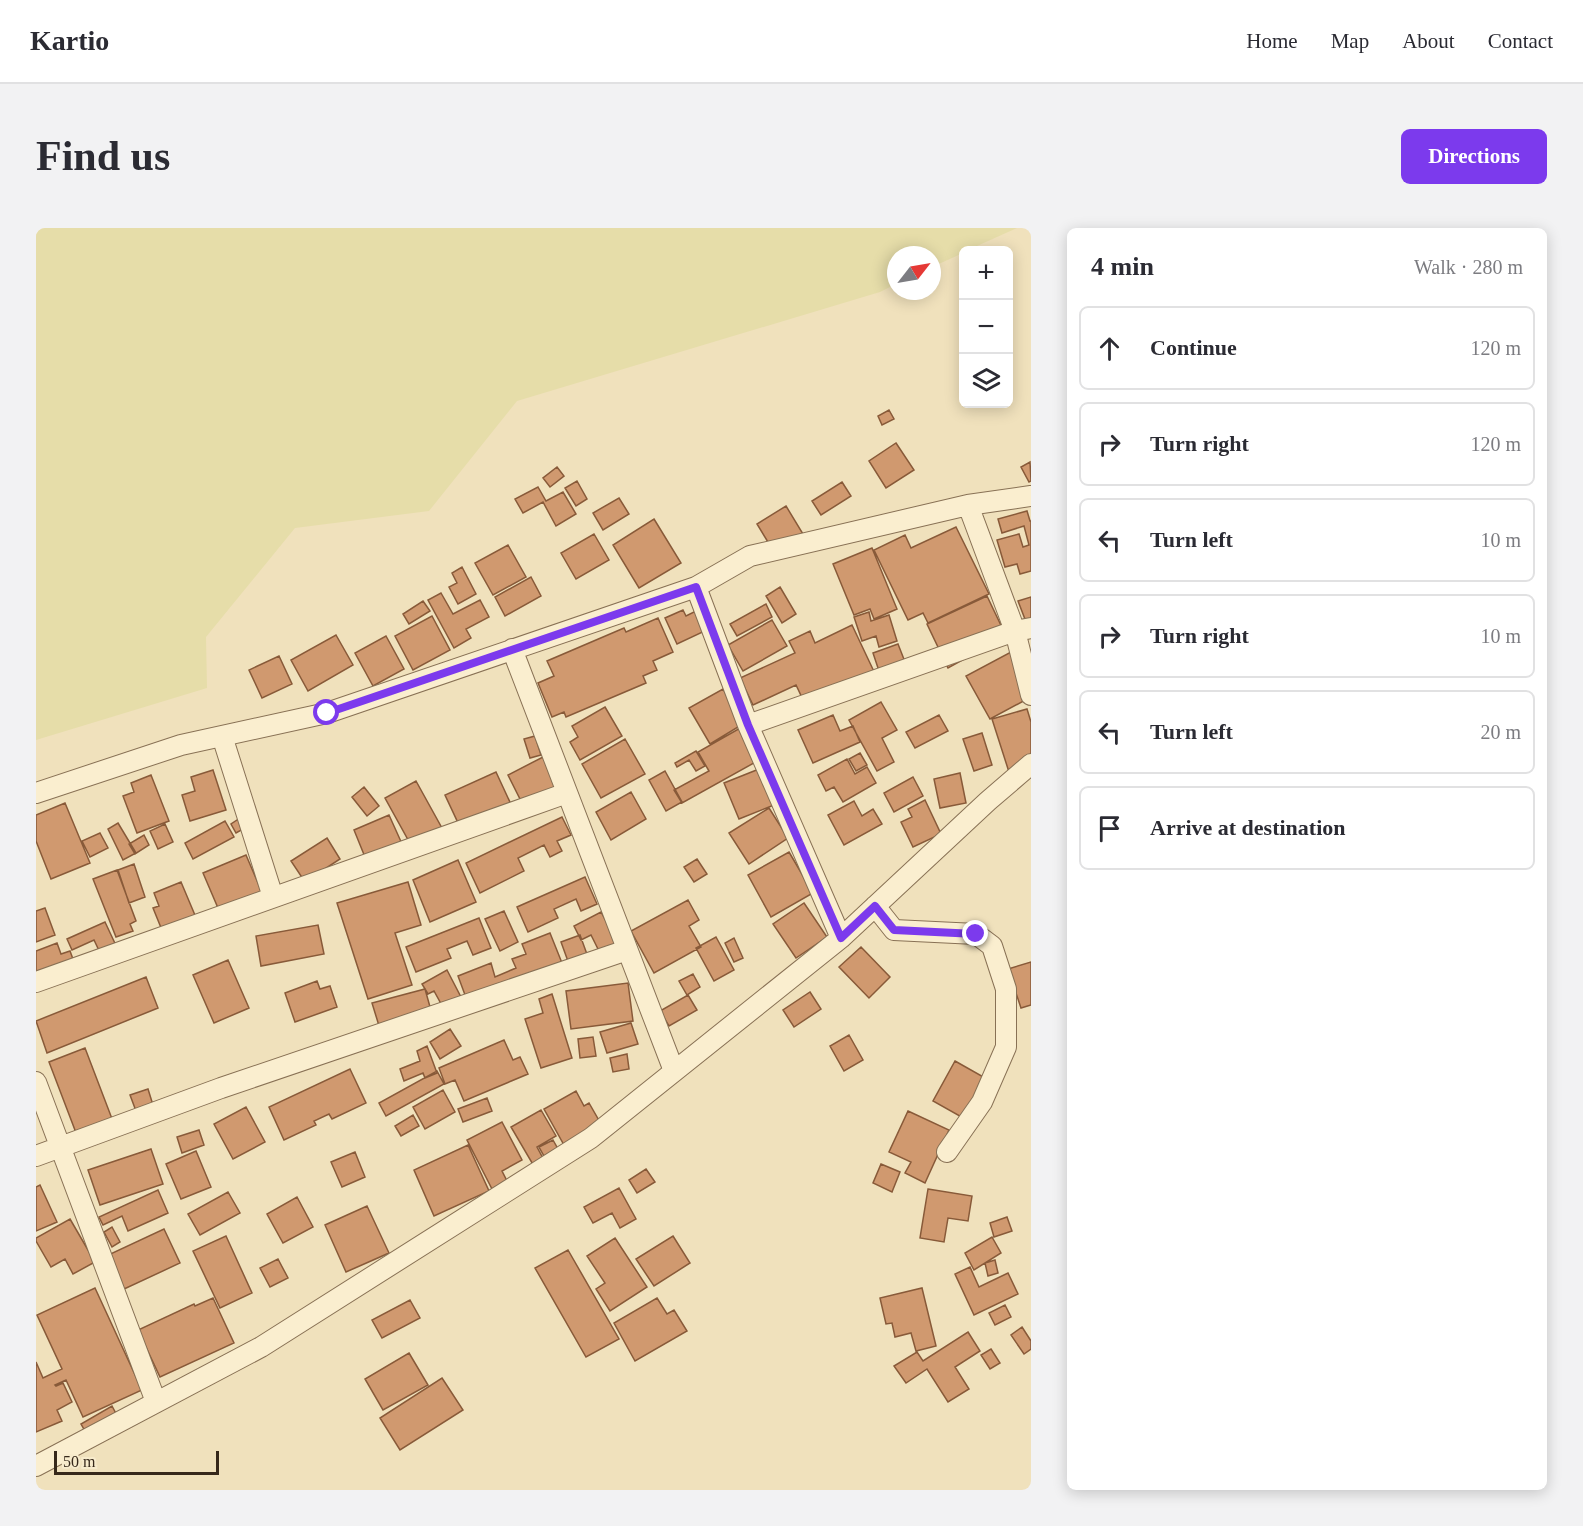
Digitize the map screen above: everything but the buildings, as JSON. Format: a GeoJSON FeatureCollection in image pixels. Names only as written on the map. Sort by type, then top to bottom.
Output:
{"type":"FeatureCollection","features":[{"type":"Feature","properties":{"kind":"street"},"geometry":{"type":"LineString","coordinates":[[36,793],[180,745],[327,713],[696,587],[750,556],[968,505],[1031,496]]}},
{"type":"Feature","properties":{"kind":"street"},"geometry":{"type":"LineString","coordinates":[[968,505],[1023,630],[1031,695]]}},
{"type":"Feature","properties":{"kind":"street"},"geometry":{"type":"LineString","coordinates":[[696,587],[748,725],[841,938]]}},
{"type":"Feature","properties":{"kind":"street"},"geometry":{"type":"LineString","coordinates":[[748,725],[1023,630]]}},
{"type":"Feature","properties":{"kind":"street"},"geometry":{"type":"LineString","coordinates":[[512,649],[674,1071]]}},
{"type":"Feature","properties":{"kind":"street"},"geometry":{"type":"LineString","coordinates":[[222,736],[273,897]]}},
{"type":"Feature","properties":{"kind":"street"},"geometry":{"type":"LineString","coordinates":[[36,1466],[261,1347],[591,1138],[841,938],[1031,764]]}},
{"type":"Feature","properties":{"kind":"street"},"geometry":{"type":"LineString","coordinates":[[36,982],[567,793]]}},
{"type":"Feature","properties":{"kind":"street"},"geometry":{"type":"LineString","coordinates":[[875,906],[894,930],[976,934],[992,946],[1006,989],[1006,1047],[982,1102],[947,1152]]}},
{"type":"Feature","properties":{"kind":"street"},"geometry":{"type":"LineString","coordinates":[[36,1156],[221,1088],[627,950]]}},
{"type":"Feature","properties":{"kind":"street"},"geometry":{"type":"LineString","coordinates":[[36,1082],[156,1402]]}},
{"type":"Feature","properties":{"kind":"shaded area"},"geometry":{"type":"Polygon","coordinates":[[[36,228],[1017,228],[977,246],[959,246],[959,255],[941,263],[941,246],[887,246],[887,288],[880,292],[517,401],[429,511],[295,528],[206,637],[207,688],[36,740],[36,228]]]}},
{"type":"Feature","properties":{"kind":"route"},"geometry":{"type":"LineString","coordinates":[[327,713],[696,587],[748,725],[841,938],[875,906],[894,930],[976,934]]}}]}
